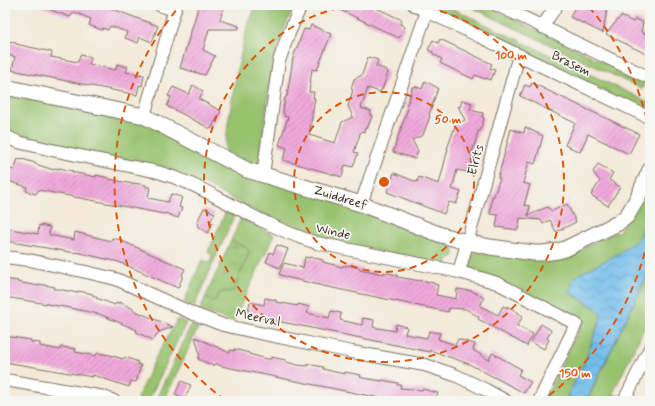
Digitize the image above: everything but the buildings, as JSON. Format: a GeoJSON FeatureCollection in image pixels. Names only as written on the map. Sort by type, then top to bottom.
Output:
{"type":"FeatureCollection","features":[{"type":"Feature","properties":{"kind":"street"},"geometry":{"type":"LineString","coordinates":[[144,116],[176,8],[159,5]]}},
{"type":"Feature","properties":{"kind":"street"},"geometry":{"type":"LineString","coordinates":[[263,175],[279,61],[301,5]]}},
{"type":"Feature","properties":{"kind":"street","name":"Brasem"},"geometry":{"type":"LineString","coordinates":[[414,5],[650,118]]}},
{"type":"Feature","properties":{"kind":"street"},"geometry":{"type":"LineString","coordinates":[[497,5],[650,78]]}},
{"type":"Feature","properties":{"kind":"street"},"geometry":{"type":"LineString","coordinates":[[542,26],[557,5]]}},
{"type":"Feature","properties":{"kind":"street"},"geometry":{"type":"LineString","coordinates":[[361,204],[427,11]]}},
{"type":"Feature","properties":{"kind":"street","name":"Elrits"},"geometry":{"type":"LineString","coordinates":[[459,272],[519,55]]}},
{"type":"Feature","properties":{"kind":"street","name":"Zuiddreef"},"geometry":{"type":"LineString","coordinates":[[5,87],[144,116],[239,167],[361,204],[441,235],[490,247],[534,253],[565,249],[618,223],[627,216],[637,199],[650,170]]}},
{"type":"Feature","properties":{"kind":"street","name":"Winde"},"geometry":{"type":"LineString","coordinates":[[5,136],[18,142],[158,172],[174,177],[191,183],[241,210],[302,239],[459,272],[497,283],[576,324],[539,401]]}},
{"type":"Feature","properties":{"kind":"street","name":"Meerval"},"geometry":{"type":"LineString","coordinates":[[5,257],[29,260],[116,279],[194,314],[223,325],[352,352],[424,365],[455,375],[506,401]]}},
{"type":"Feature","properties":{"kind":"street"},"geometry":{"type":"LineString","coordinates":[[624,401],[650,348]]}},
{"type":"Feature","properties":{"kind":"street"},"geometry":{"type":"LineString","coordinates":[[5,380],[104,397],[114,401]]}},
{"type":"Feature","properties":{"kind":"green space"},"geometry":{"type":"Polygon","coordinates":[[[256,5],[295,5],[281,37],[275,57],[270,82],[260,159],[257,163],[251,165],[225,152],[235,82],[246,31],[256,5]]]}},
{"type":"Feature","properties":{"kind":"green space"},"geometry":{"type":"Polygon","coordinates":[[[424,5],[445,5],[650,103],[650,113],[424,5]]]}},
{"type":"Feature","properties":{"kind":"green space"},"geometry":{"type":"Polygon","coordinates":[[[467,5],[485,5],[645,82],[642,89],[467,5]]]}},
{"type":"Feature","properties":{"kind":"green space"},"geometry":{"type":"Polygon","coordinates":[[[5,94],[136,121],[360,209],[454,244],[452,247],[454,255],[447,261],[447,265],[324,240],[296,231],[201,183],[25,139],[5,130],[5,94]]]}},
{"type":"Feature","properties":{"kind":"green space"},"geometry":{"type":"Polygon","coordinates":[[[650,184],[650,216],[637,240],[570,293],[596,308],[601,313],[601,317],[583,365],[565,401],[544,401],[582,323],[477,272],[471,268],[470,262],[473,253],[481,250],[546,260],[561,258],[619,231],[650,184]]]}},
{"type":"Feature","properties":{"kind":"green space"},"geometry":{"type":"Polygon","coordinates":[[[226,211],[234,216],[194,307],[184,302],[202,260],[210,263],[212,255],[208,252],[226,211]]]}},
{"type":"Feature","properties":{"kind":"green space"},"geometry":{"type":"Polygon","coordinates":[[[241,218],[274,235],[233,322],[200,310],[205,298],[214,301],[220,292],[233,291],[249,253],[247,248],[231,241],[241,218]]]}},
{"type":"Feature","properties":{"kind":"green space"},"geometry":{"type":"Polygon","coordinates":[[[231,241],[247,248],[249,253],[233,291],[220,292],[214,301],[205,298],[231,241]]]}},
{"type":"Feature","properties":{"kind":"green space"},"geometry":{"type":"Polygon","coordinates":[[[650,270],[650,316],[613,393],[620,397],[618,401],[587,401],[650,270]]]}},
{"type":"Feature","properties":{"kind":"green space"},"geometry":{"type":"Polygon","coordinates":[[[178,319],[186,323],[148,401],[142,401],[137,398],[156,357],[178,319]]]}},
{"type":"Feature","properties":{"kind":"green space"},"geometry":{"type":"Polygon","coordinates":[[[191,325],[198,328],[164,401],[155,401],[191,325]]]}},
{"type":"Feature","properties":{"kind":"water"},"geometry":{"type":"Polygon","coordinates":[[[650,216],[650,270],[586,401],[565,401],[583,365],[599,324],[601,313],[596,308],[570,293],[573,279],[581,273],[618,254],[637,240],[650,216]]]}}]}
